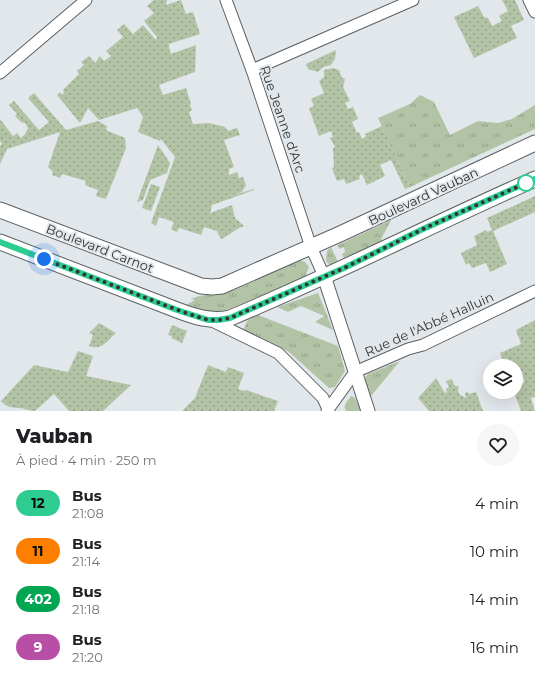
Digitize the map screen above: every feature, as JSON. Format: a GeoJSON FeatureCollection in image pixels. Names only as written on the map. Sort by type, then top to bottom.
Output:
{"type":"FeatureCollection","features":[{"type":"Feature","properties":{"kind":"main road","name":"Boulevard Vauban"},"geometry":{"type":"LineString","coordinates":[[201,286],[222,286],[458,180],[535,143]]}},
{"type":"Feature","properties":{"kind":"main road"},"geometry":{"type":"LineString","coordinates":[[0,242],[177,310],[208,320],[218,320],[230,318],[377,253],[423,229],[535,179]]}},
{"type":"Feature","properties":{"kind":"main road","name":"Boulevard Carnot"},"geometry":{"type":"LineString","coordinates":[[0,210],[201,286]]}},
{"type":"Feature","properties":{"kind":"street"},"geometry":{"type":"LineString","coordinates":[[0,73],[86,0]]}},
{"type":"Feature","properties":{"kind":"street","name":"Rue Jeanne d'Arc"},"geometry":{"type":"LineString","coordinates":[[226,0],[252,70],[304,249],[324,276]]}},
{"type":"Feature","properties":{"kind":"street"},"geometry":{"type":"LineString","coordinates":[[252,70],[413,0]]}},
{"type":"Feature","properties":{"kind":"street"},"geometry":{"type":"LineString","coordinates":[[529,0],[535,12]]}},
{"type":"Feature","properties":{"kind":"street"},"geometry":{"type":"LineString","coordinates":[[324,276],[368,411]]}},
{"type":"Feature","properties":{"kind":"street","name":"Rue de l'Abbé Halluin"},"geometry":{"type":"LineString","coordinates":[[356,372],[408,349],[423,345],[535,291]]}},
{"type":"Feature","properties":{"kind":"street"},"geometry":{"type":"LineString","coordinates":[[208,320],[278,353],[323,398],[329,410],[356,372]]}},
{"type":"Feature","properties":{"kind":"green space"},"geometry":{"type":"Polygon","coordinates":[[[154,0],[167,0],[166,5],[181,0],[186,14],[193,12],[200,34],[169,44],[171,54],[196,45],[195,72],[159,85],[163,95],[186,88],[191,104],[192,110],[189,112],[193,124],[209,123],[225,127],[228,131],[237,128],[240,135],[224,140],[234,167],[229,169],[229,175],[237,172],[239,178],[243,177],[246,185],[242,192],[223,198],[254,190],[212,205],[210,213],[232,205],[235,218],[244,226],[221,239],[217,231],[204,227],[201,235],[179,228],[177,232],[171,229],[174,222],[159,217],[156,226],[151,223],[175,157],[161,139],[160,141],[138,132],[143,117],[137,108],[99,120],[88,108],[80,123],[57,95],[60,92],[62,95],[64,93],[63,90],[79,74],[77,71],[84,65],[81,62],[89,56],[95,63],[100,56],[104,61],[111,56],[106,51],[123,37],[117,30],[124,24],[133,34],[143,25],[156,40],[157,37],[144,21],[154,13],[147,6],[154,0]]]}},
{"type":"Feature","properties":{"kind":"green space"},"geometry":{"type":"Polygon","coordinates":[[[502,0],[515,0],[524,20],[511,26],[517,38],[474,58],[454,17],[478,6],[484,17],[488,18],[492,26],[502,21],[499,16],[508,11],[502,0]]]}},
{"type":"Feature","properties":{"kind":"green space"},"geometry":{"type":"Polygon","coordinates":[[[336,50],[335,59],[331,65],[323,67],[318,72],[308,69],[306,64],[336,50]]]}},
{"type":"Feature","properties":{"kind":"green space"},"geometry":{"type":"Polygon","coordinates":[[[333,68],[339,70],[342,78],[345,79],[343,87],[350,101],[345,103],[348,109],[353,107],[358,119],[352,122],[357,133],[359,132],[362,139],[366,136],[365,134],[382,126],[410,187],[405,189],[391,160],[380,165],[385,176],[367,185],[362,174],[359,176],[360,179],[346,184],[344,179],[337,181],[332,168],[334,167],[333,148],[335,147],[330,138],[333,137],[331,131],[319,136],[309,108],[314,106],[311,99],[324,93],[319,81],[324,77],[324,70],[333,68]]]}},
{"type":"Feature","properties":{"kind":"green space"},"geometry":{"type":"Polygon","coordinates":[[[34,93],[66,130],[98,121],[107,126],[106,130],[125,138],[126,148],[106,199],[96,196],[98,190],[85,185],[86,181],[62,174],[60,178],[52,175],[53,172],[48,167],[60,132],[7,149],[0,164],[0,146],[2,144],[0,141],[0,119],[13,136],[17,133],[21,138],[28,128],[25,123],[21,122],[15,116],[17,114],[9,105],[14,101],[39,130],[49,122],[28,98],[34,93]]]}},
{"type":"Feature","properties":{"kind":"green space"},"geometry":{"type":"Polygon","coordinates":[[[420,95],[434,102],[450,135],[478,121],[498,123],[512,119],[535,105],[535,129],[410,187],[378,118],[410,104],[420,95]]]}},
{"type":"Feature","properties":{"kind":"green space"},"geometry":{"type":"Polygon","coordinates":[[[158,145],[170,163],[167,173],[150,180],[143,200],[137,202],[158,145]]]}},
{"type":"Feature","properties":{"kind":"green space"},"geometry":{"type":"Polygon","coordinates":[[[151,184],[160,187],[151,211],[142,208],[151,184]]]}},
{"type":"Feature","properties":{"kind":"green space"},"geometry":{"type":"Polygon","coordinates":[[[535,196],[535,212],[493,231],[507,264],[490,272],[486,263],[472,268],[469,263],[466,265],[461,253],[477,245],[474,236],[486,230],[487,232],[492,230],[487,218],[535,196]]]}},
{"type":"Feature","properties":{"kind":"green space"},"geometry":{"type":"Polygon","coordinates":[[[391,220],[383,235],[380,245],[345,261],[342,254],[345,252],[344,247],[339,249],[338,245],[391,220]]]}},
{"type":"Feature","properties":{"kind":"green space"},"geometry":{"type":"Polygon","coordinates":[[[331,247],[339,264],[331,266],[326,261],[327,251],[331,247]]]}},
{"type":"Feature","properties":{"kind":"green space"},"geometry":{"type":"Polygon","coordinates":[[[299,260],[305,262],[309,267],[305,277],[229,309],[215,313],[184,306],[195,300],[191,299],[195,297],[220,294],[233,290],[299,260]]]}},
{"type":"Feature","properties":{"kind":"green space"},"geometry":{"type":"Polygon","coordinates":[[[318,293],[333,330],[315,322],[324,316],[301,306],[288,312],[277,307],[318,293]]]}},
{"type":"Feature","properties":{"kind":"green space"},"geometry":{"type":"Polygon","coordinates":[[[258,315],[338,346],[345,371],[335,387],[329,388],[289,352],[243,331],[247,321],[258,315]]]}},
{"type":"Feature","properties":{"kind":"green space"},"geometry":{"type":"Polygon","coordinates":[[[535,320],[535,397],[531,398],[535,411],[521,411],[517,399],[523,399],[523,383],[525,382],[523,377],[523,359],[502,359],[500,353],[521,344],[516,330],[535,320]]]}},
{"type":"Feature","properties":{"kind":"green space"},"geometry":{"type":"Polygon","coordinates":[[[99,323],[116,333],[101,346],[89,346],[93,335],[89,333],[99,323]]]}},
{"type":"Feature","properties":{"kind":"green space"},"geometry":{"type":"Polygon","coordinates":[[[172,325],[187,331],[182,343],[168,335],[172,325]]]}},
{"type":"Feature","properties":{"kind":"green space"},"geometry":{"type":"Polygon","coordinates":[[[78,351],[93,356],[86,376],[131,385],[103,411],[69,411],[54,394],[35,411],[9,407],[1,401],[34,365],[68,372],[78,351]]]}},
{"type":"Feature","properties":{"kind":"green space"},"geometry":{"type":"Polygon","coordinates":[[[400,361],[369,397],[364,379],[368,374],[400,361]]]}},
{"type":"Feature","properties":{"kind":"green space"},"geometry":{"type":"Polygon","coordinates":[[[208,365],[226,372],[228,367],[244,373],[238,389],[246,390],[278,401],[274,411],[182,411],[195,398],[208,365]]]}},
{"type":"Feature","properties":{"kind":"green space"},"geometry":{"type":"Polygon","coordinates":[[[436,378],[445,393],[447,392],[446,389],[449,387],[446,381],[452,379],[454,385],[459,387],[459,394],[466,398],[465,393],[468,392],[469,394],[476,392],[483,411],[429,411],[418,398],[436,378]]]}},
{"type":"Feature","properties":{"kind":"green space"},"geometry":{"type":"Polygon","coordinates":[[[351,396],[355,398],[361,411],[346,411],[345,405],[351,396]]]}},
{"type":"Feature","properties":{"kind":"bus line","name":"12"},"geometry":{"type":"LineString","coordinates":[[0,242],[177,310],[208,320],[218,320],[230,318],[344,268],[423,229],[535,179]]}},
{"type":"Feature","properties":{"kind":"route"},"geometry":{"type":"LineString","coordinates":[[44,259],[197,317],[208,320],[218,320],[230,318],[344,268],[423,229],[526,183]]}}]}
